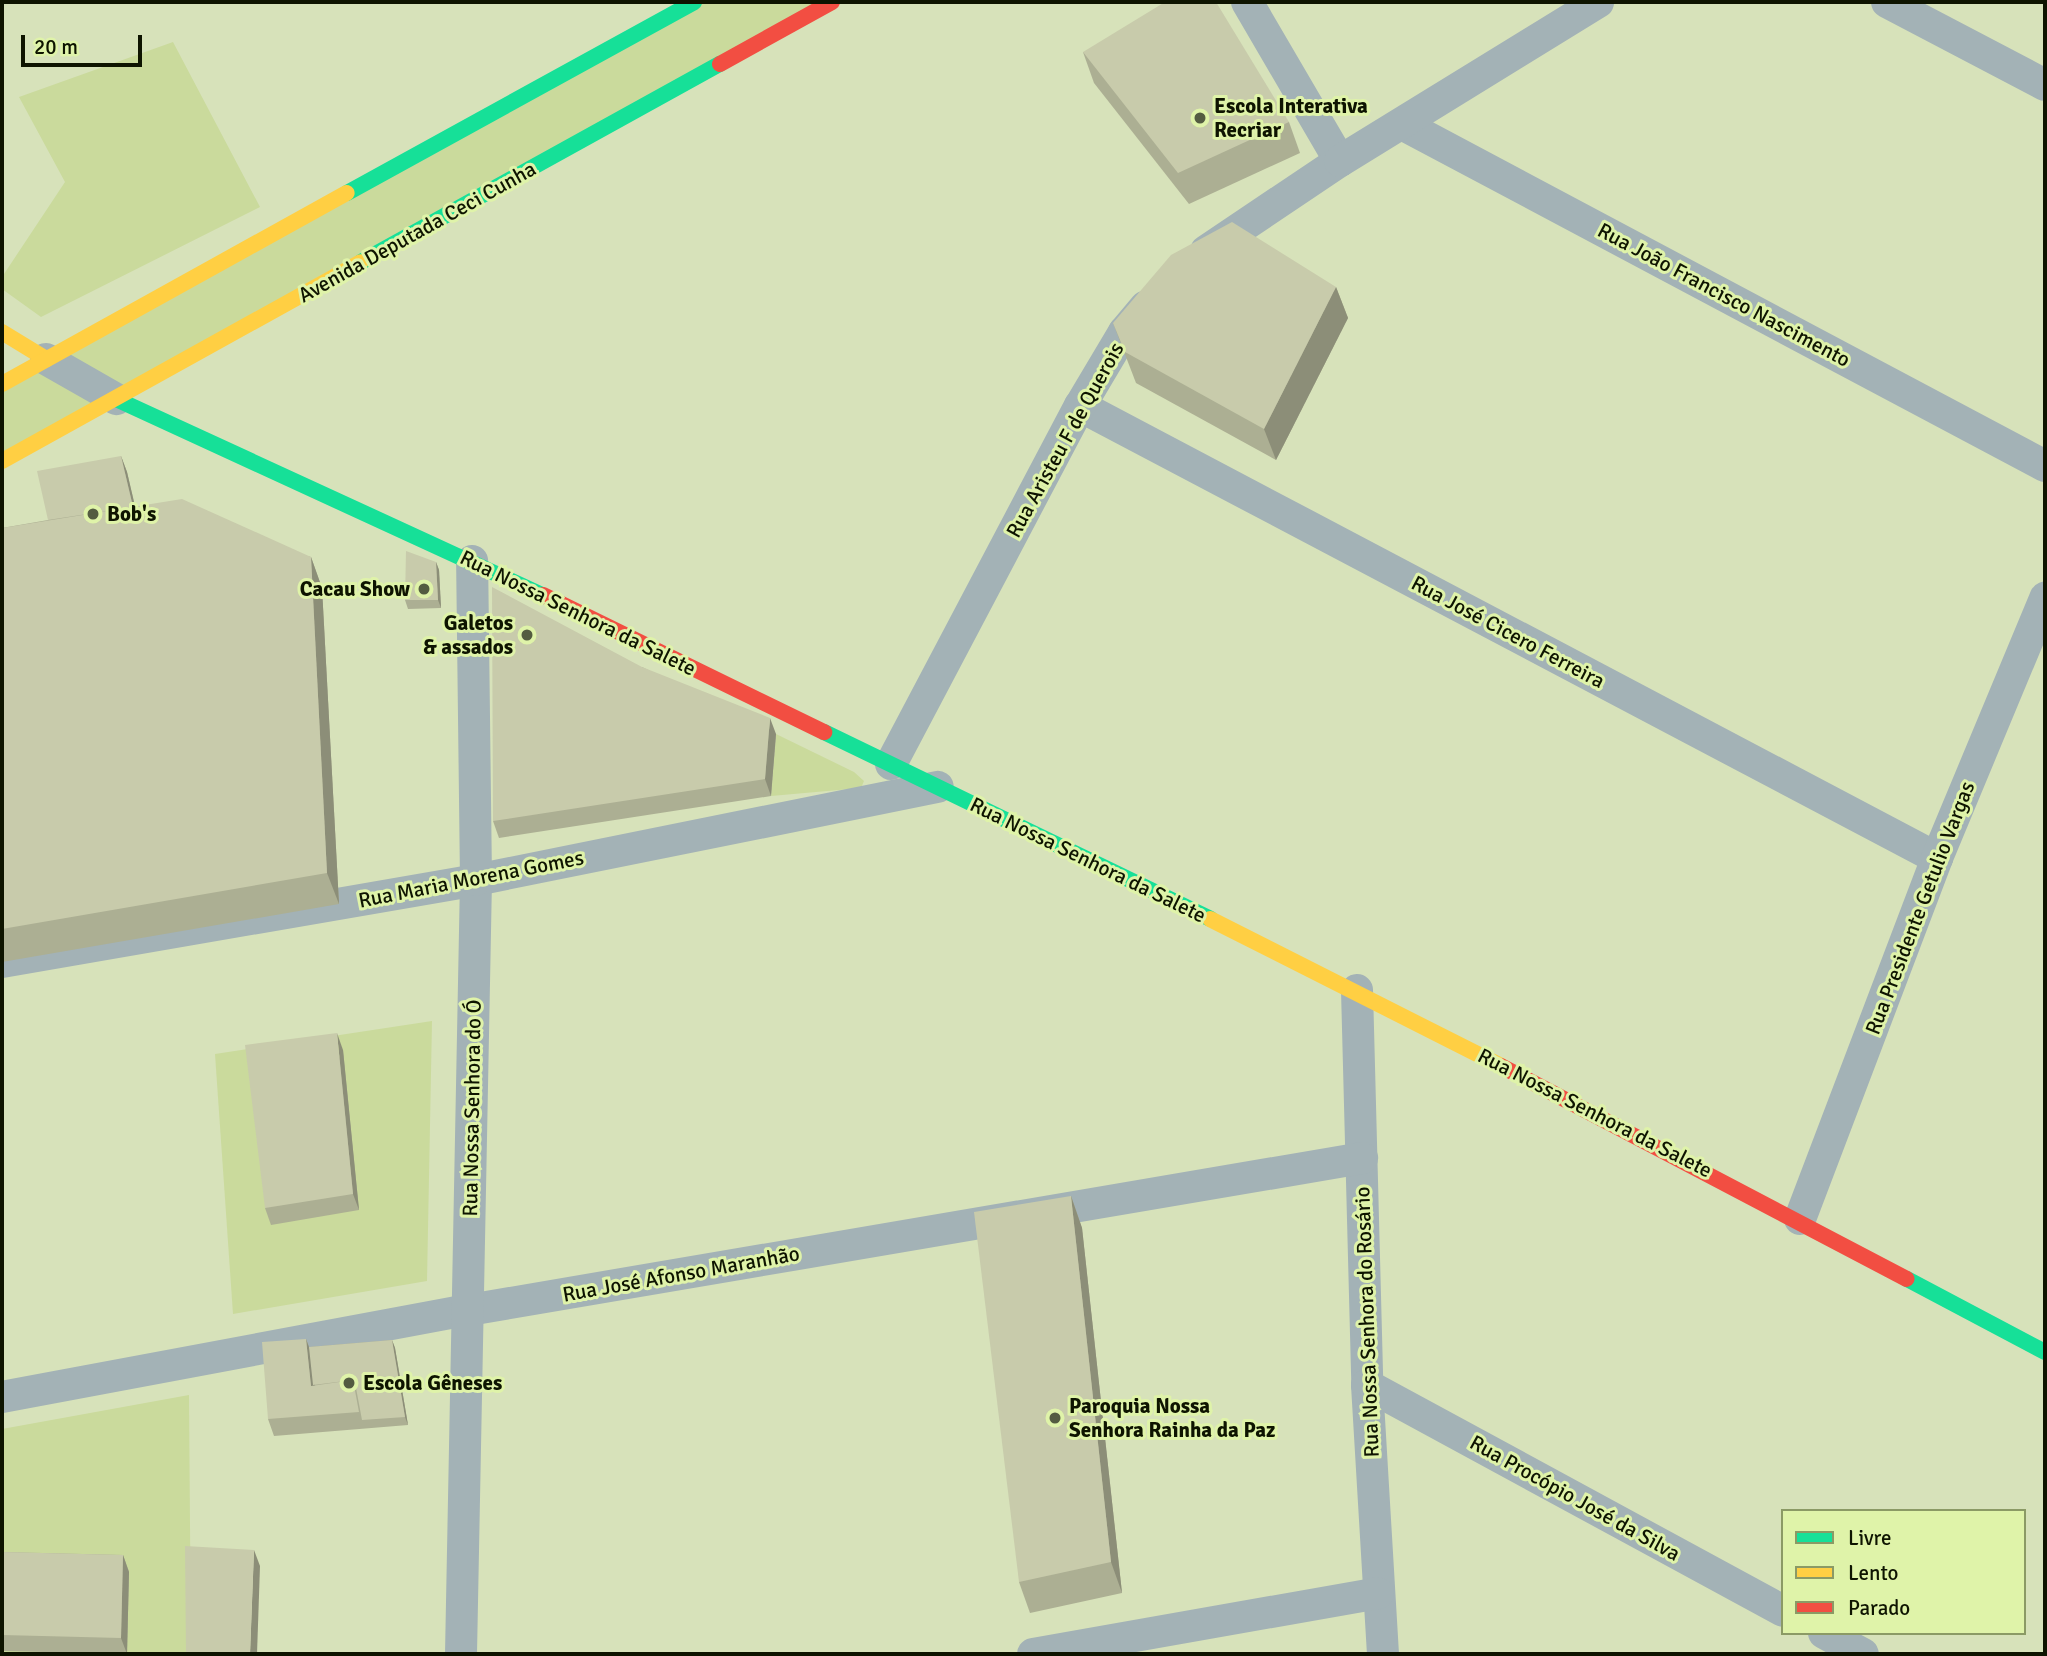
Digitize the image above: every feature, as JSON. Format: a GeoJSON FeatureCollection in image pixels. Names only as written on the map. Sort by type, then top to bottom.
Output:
{"type":"FeatureCollection","features":[{"type":"Feature","properties":{"kind":"street"},"geometry":{"type":"LineString","coordinates":[[2,384],[694,2]]}},
{"type":"Feature","properties":{"kind":"street","name":"Avenida Deputada Ceci Cunha"},"geometry":{"type":"LineString","coordinates":[[2,461],[832,2]]}},
{"type":"Feature","properties":{"kind":"street"},"geometry":{"type":"LineString","coordinates":[[1247,2],[1340,161]]}},
{"type":"Feature","properties":{"kind":"street","name":"Rua Aristeu F de Querois"},"geometry":{"type":"LineString","coordinates":[[891,764],[1080,406],[1124,332],[1171,276],[1340,161],[1598,2]]}},
{"type":"Feature","properties":{"kind":"street"},"geometry":{"type":"LineString","coordinates":[[1887,2],[2045,85]]}},
{"type":"Feature","properties":{"kind":"street","name":"Rua João Francisco Nascimento"},"geometry":{"type":"LineString","coordinates":[[1402,124],[2045,466]]}},
{"type":"Feature","properties":{"kind":"street"},"geometry":{"type":"LineString","coordinates":[[2,332],[116,398]]}},
{"type":"Feature","properties":{"kind":"street","name":"Rua Nossa Senhora da Salete"},"geometry":{"type":"LineString","coordinates":[[116,398],[472,561],[1357,990],[1800,1220],[2045,1352]]}},
{"type":"Feature","properties":{"kind":"street","name":"Rua José Cicero Ferreira"},"geometry":{"type":"LineString","coordinates":[[1080,406],[1937,858]]}},
{"type":"Feature","properties":{"kind":"street","name":"Rua Nossa Senhora do Ó"},"geometry":{"type":"LineString","coordinates":[[461,1654],[476,880],[472,561]]}},
{"type":"Feature","properties":{"kind":"street","name":"Rua Presidente Getulio Vargas"},"geometry":{"type":"LineString","coordinates":[[1800,1220],[1937,858],[2045,598]]}},
{"type":"Feature","properties":{"kind":"street","name":"Rua Maria Morena Gomes"},"geometry":{"type":"LineString","coordinates":[[2,962],[476,880],[938,787]]}},
{"type":"Feature","properties":{"kind":"street","name":"Rua Nossa Senhora do Rosário"},"geometry":{"type":"LineString","coordinates":[[1357,990],[1367,1385],[1383,1654]]}},
{"type":"Feature","properties":{"kind":"street","name":"Rua José Afonso Maranhão"},"geometry":{"type":"LineString","coordinates":[[2,1397],[469,1310],[1362,1158]]}},
{"type":"Feature","properties":{"kind":"street","name":"Rua Procópio José da Silva"},"geometry":{"type":"LineString","coordinates":[[1367,1385],[1781,1610]]}},
{"type":"Feature","properties":{"kind":"street"},"geometry":{"type":"LineString","coordinates":[[1033,1654],[1378,1593]]}},
{"type":"Feature","properties":{"kind":"street"},"geometry":{"type":"LineString","coordinates":[[1828,1635],[1863,1654]]}},
{"type":"Feature","properties":{"kind":"green space"},"geometry":{"type":"Polygon","coordinates":[[[694,2],[832,2],[2,461],[2,384],[694,2]]]}},
{"type":"Feature","properties":{"kind":"green space"},"geometry":{"type":"Polygon","coordinates":[[[173,42],[260,207],[41,317],[2,289],[2,277],[65,182],[19,97],[173,42]]]}},
{"type":"Feature","properties":{"kind":"green space"},"geometry":{"type":"Polygon","coordinates":[[[776,734],[854,772],[864,781],[861,788],[771,796],[776,734]]]}},
{"type":"Feature","properties":{"kind":"green space"},"geometry":{"type":"Polygon","coordinates":[[[432,1021],[427,1281],[233,1314],[215,1054],[432,1021]]]}},
{"type":"Feature","properties":{"kind":"green space"},"geometry":{"type":"Polygon","coordinates":[[[189,1395],[191,1654],[2,1654],[2,1429],[189,1395]]]}},
{"type":"Feature","properties":{"kind":"building","name":"Escola Interativa Recriar"},"geometry":{"type":"Polygon","coordinates":[[[1165,2],[1216,2],[1289,122],[1178,173],[1083,52],[1165,2]]]}},
{"type":"Feature","properties":{"kind":"building"},"geometry":{"type":"Polygon","coordinates":[[[1232,222],[1336,287],[1264,429],[1125,352],[1113,323],[1171,255],[1232,222]]]}},
{"type":"Feature","properties":{"kind":"building"},"geometry":{"type":"Polygon","coordinates":[[[121,456],[133,507],[48,520],[37,471],[121,456]]]}},
{"type":"Feature","properties":{"kind":"building"},"geometry":{"type":"Polygon","coordinates":[[[182,499],[311,557],[327,873],[2,929],[2,528],[182,499]]]}},
{"type":"Feature","properties":{"kind":"building","name":"Cacau Show"},"geometry":{"type":"Polygon","coordinates":[[[406,551],[436,562],[438,600],[405,600],[406,551]]]}},
{"type":"Feature","properties":{"kind":"building"},"geometry":{"type":"Polygon","coordinates":[[[492,587],[642,667],[770,718],[765,779],[493,821],[492,587]]]}},
{"type":"Feature","properties":{"kind":"building"},"geometry":{"type":"Polygon","coordinates":[[[337,1033],[353,1194],[265,1208],[245,1045],[337,1033]]]}},
{"type":"Feature","properties":{"kind":"building","name":"Paroquia Nossa Senhora Rainha da Paz"},"geometry":{"type":"Polygon","coordinates":[[[1071,1196],[1111,1562],[1019,1582],[974,1212],[1071,1196]]]}},
{"type":"Feature","properties":{"kind":"building"},"geometry":{"type":"Polygon","coordinates":[[[306,1339],[311,1386],[353,1380],[359,1412],[268,1419],[262,1342],[306,1339]]]}},
{"type":"Feature","properties":{"kind":"building"},"geometry":{"type":"Polygon","coordinates":[[[392,1340],[405,1417],[362,1420],[353,1380],[313,1385],[309,1347],[392,1340]]]}},
{"type":"Feature","properties":{"kind":"building"},"geometry":{"type":"Polygon","coordinates":[[[185,1546],[254,1550],[250,1654],[186,1654],[185,1546]]]}},
{"type":"Feature","properties":{"kind":"building"},"geometry":{"type":"Polygon","coordinates":[[[2,1552],[123,1555],[121,1638],[2,1635],[2,1552]]]}},
{"type":"Feature","properties":{"kind":"traffic: fast"},"geometry":{"type":"LineString","coordinates":[[347,193],[694,2]]}},
{"type":"Feature","properties":{"kind":"traffic: fast"},"geometry":{"type":"LineString","coordinates":[[361,262],[720,64]]}},
{"type":"Feature","properties":{"kind":"traffic: fast"},"geometry":{"type":"LineString","coordinates":[[116,399],[543,595]]}},
{"type":"Feature","properties":{"kind":"traffic: fast"},"geometry":{"type":"LineString","coordinates":[[824,732],[1210,919]]}},
{"type":"Feature","properties":{"kind":"traffic: fast"},"geometry":{"type":"LineString","coordinates":[[1907,1279],[2045,1352]]}},
{"type":"Feature","properties":{"kind":"traffic: slow"},"geometry":{"type":"LineString","coordinates":[[2,384],[347,193]]}},
{"type":"Feature","properties":{"kind":"traffic: slow"},"geometry":{"type":"LineString","coordinates":[[2,461],[361,262]]}},
{"type":"Feature","properties":{"kind":"traffic: slow"},"geometry":{"type":"LineString","coordinates":[[2,332],[46,359]]}},
{"type":"Feature","properties":{"kind":"traffic: slow"},"geometry":{"type":"LineString","coordinates":[[1210,919],[1501,1066]]}},
{"type":"Feature","properties":{"kind":"traffic: jam"},"geometry":{"type":"LineString","coordinates":[[720,64],[832,2]]}},
{"type":"Feature","properties":{"kind":"traffic: jam"},"geometry":{"type":"LineString","coordinates":[[543,595],[824,732]]}},
{"type":"Feature","properties":{"kind":"traffic: jam"},"geometry":{"type":"LineString","coordinates":[[1501,1066],[1907,1279]]}},
{"type":"Feature","properties":{"kind":"place","name":"Escola Interativa Recriar"},"geometry":{"type":"Point","coordinates":[1200,118]}},
{"type":"Feature","properties":{"kind":"place","name":"Bob's"},"geometry":{"type":"Point","coordinates":[93,514]}},
{"type":"Feature","properties":{"kind":"place","name":"Cacau Show"},"geometry":{"type":"Point","coordinates":[424,589]}},
{"type":"Feature","properties":{"kind":"place","name":"Galetos & assados"},"geometry":{"type":"Point","coordinates":[527,635]}},
{"type":"Feature","properties":{"kind":"place","name":"Escola Gêneses"},"geometry":{"type":"Point","coordinates":[349,1383]}},
{"type":"Feature","properties":{"kind":"place","name":"Paroquia Nossa Senhora Rainha da Paz"},"geometry":{"type":"Point","coordinates":[1055,1418]}}]}
